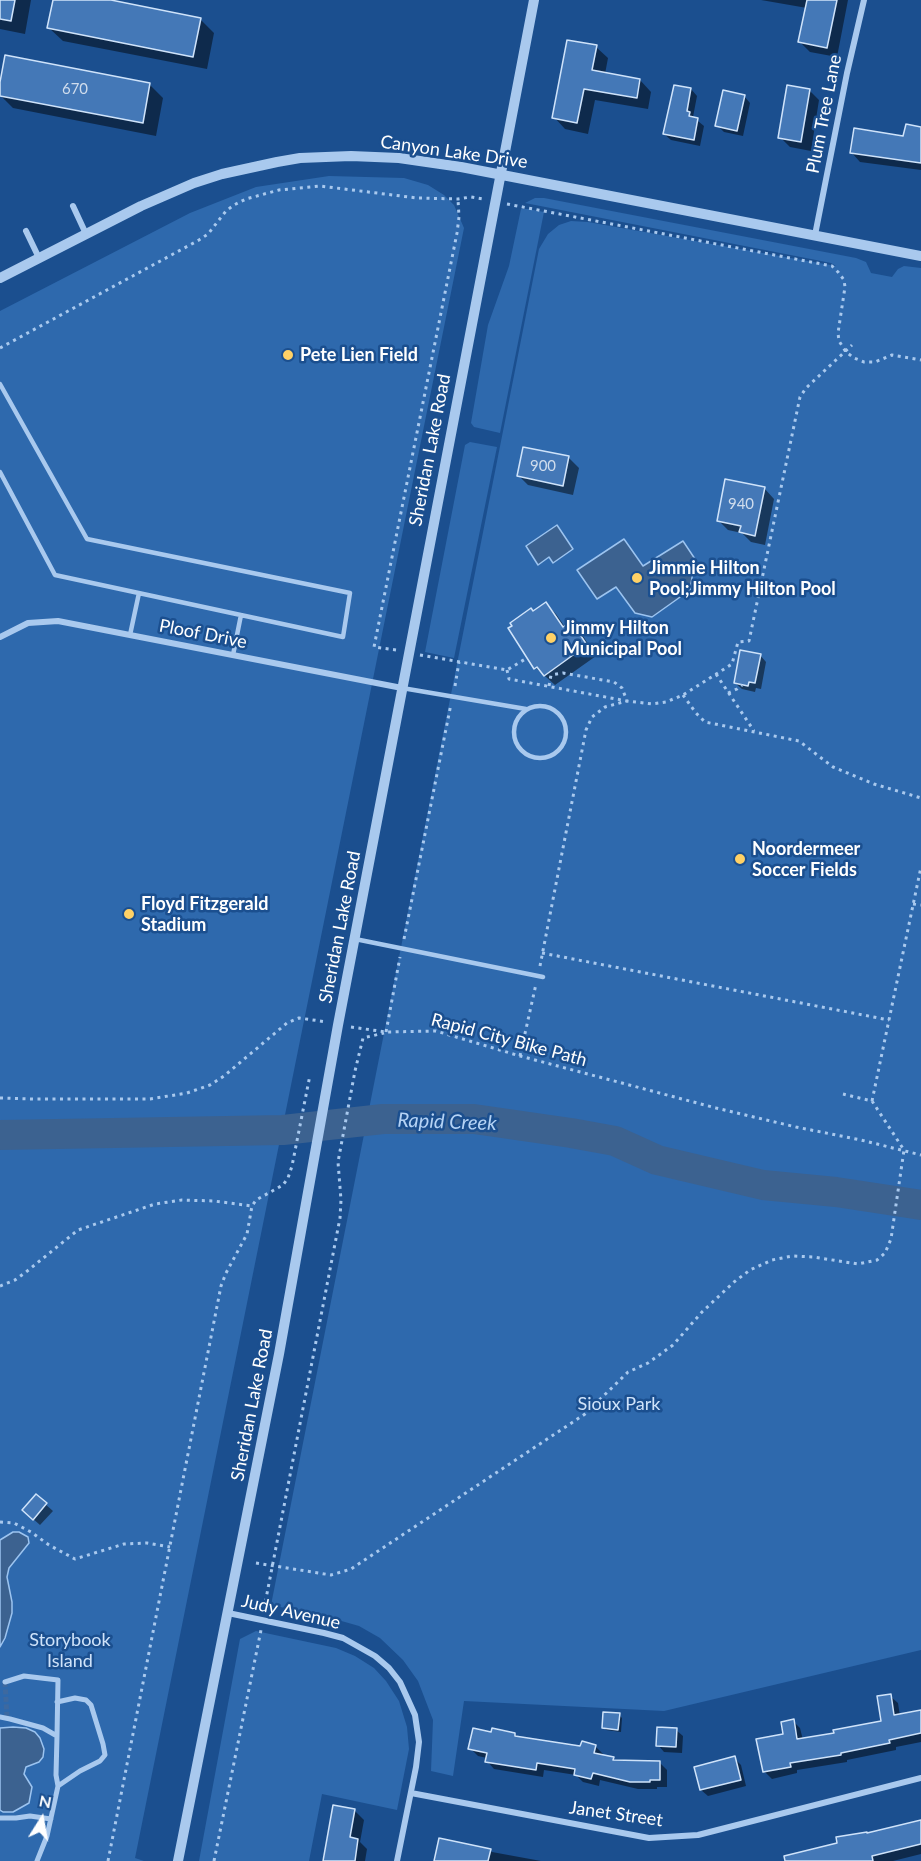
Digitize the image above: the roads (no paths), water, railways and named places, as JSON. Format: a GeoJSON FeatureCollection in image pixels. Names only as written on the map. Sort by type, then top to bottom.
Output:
{"type":"FeatureCollection","features":[{"type":"Feature","properties":{"kind":"street","name":"Sheridan Lake Road"},"geometry":{"type":"LineString","coordinates":[[178,1861],[279,1354],[338,1025],[534,0]]}},
{"type":"Feature","properties":{"kind":"street","name":"Plum Tree Lane"},"geometry":{"type":"LineString","coordinates":[[815,235],[864,0]]}},
{"type":"Feature","properties":{"kind":"street","name":"Canyon Lake Drive"},"geometry":{"type":"LineString","coordinates":[[0,278],[149,202],[194,183],[231,171],[277,162],[322,157],[376,156],[427,161],[921,256]]}},
{"type":"Feature","properties":{"kind":"street"},"geometry":{"type":"LineString","coordinates":[[73,206],[86,234]]}},
{"type":"Feature","properties":{"kind":"street"},"geometry":{"type":"LineString","coordinates":[[26,231],[39,258]]}},
{"type":"Feature","properties":{"kind":"street","name":"Ploof Drive"},"geometry":{"type":"LineString","coordinates":[[0,637],[28,623],[58,621],[402,688]]}},
{"type":"Feature","properties":{"kind":"street","name":"Judy Avenue"},"geometry":{"type":"LineString","coordinates":[[228,1613],[343,1638],[375,1656],[400,1682],[415,1715],[418,1752],[397,1861]]}},
{"type":"Feature","properties":{"kind":"street"},"geometry":{"type":"LineString","coordinates":[[5,1682],[24,1676],[58,1680],[56,1774],[58,1786],[47,1836],[37,1861]]}},
{"type":"Feature","properties":{"kind":"street"},"geometry":{"type":"LineString","coordinates":[[57,1702],[75,1698],[86,1700],[91,1706],[105,1755],[100,1761],[58,1786]]}},
{"type":"Feature","properties":{"kind":"street"},"geometry":{"type":"LineString","coordinates":[[0,1717],[43,1728],[57,1736]]}},
{"type":"Feature","properties":{"kind":"street","name":"Janet Street"},"geometry":{"type":"LineString","coordinates":[[411,1793],[649,1838],[698,1834],[921,1778]]}},
{"type":"Feature","properties":{"kind":"street"},"geometry":{"type":"LineString","coordinates":[[0,1818],[30,1816],[51,1819]]}},
{"type":"Feature","properties":{"kind":"lane"},"geometry":{"type":"LineString","coordinates":[[0,384],[87,539],[350,593],[343,637],[55,575],[0,472]]}},
{"type":"Feature","properties":{"kind":"lane"},"geometry":{"type":"LineString","coordinates":[[130,635],[139,593]]}},
{"type":"Feature","properties":{"kind":"lane"},"geometry":{"type":"LineString","coordinates":[[233,655],[242,615]]}},
{"type":"Feature","properties":{"kind":"lane"},"geometry":{"type":"LineString","coordinates":[[402,688],[526,709],[542,705],[551,707],[563,719],[566,736],[558,751],[551,756],[543,758],[526,754],[515,741],[515,723],[526,709]]}},
{"type":"Feature","properties":{"kind":"lane"},"geometry":{"type":"LineString","coordinates":[[355,939],[540,976]]}},
{"type":"Feature","properties":{"kind":"waterway","name":"Rapid Creek"},"geometry":{"type":"LineString","coordinates":[[0,1135],[283,1130],[383,1119],[474,1119],[615,1141],[657,1160],[763,1185],[836,1192],[921,1205]]}},
{"type":"Feature","properties":{"kind":"tunnel"},"geometry":{"type":"LineString","coordinates":[[5,1682],[7,1718]]}},
{"type":"Feature","properties":{"kind":"place","name":"Pete Lien Field"},"geometry":{"type":"Point","coordinates":[288,355]}},
{"type":"Feature","properties":{"kind":"place","name":"Jimmie Hilton Pool;Jimmy Hilton Pool"},"geometry":{"type":"Point","coordinates":[637,578]}},
{"type":"Feature","properties":{"kind":"place","name":"Jimmy Hilton Municipal Pool"},"geometry":{"type":"Point","coordinates":[551,638]}},
{"type":"Feature","properties":{"kind":"place","name":"Noordermeer Soccer Fields"},"geometry":{"type":"Point","coordinates":[740,859]}},
{"type":"Feature","properties":{"kind":"place","name":"Floyd Fitzgerald Stadium"},"geometry":{"type":"Point","coordinates":[129,914]}},
{"type":"Feature","properties":{"kind":"park label","name":"Sioux Park"},"geometry":{"type":"Point","coordinates":[619,1404]}},
{"type":"Feature","properties":{"kind":"park label","name":"Storybook Island"},"geometry":{"type":"Point","coordinates":[70,1650]}}]}
